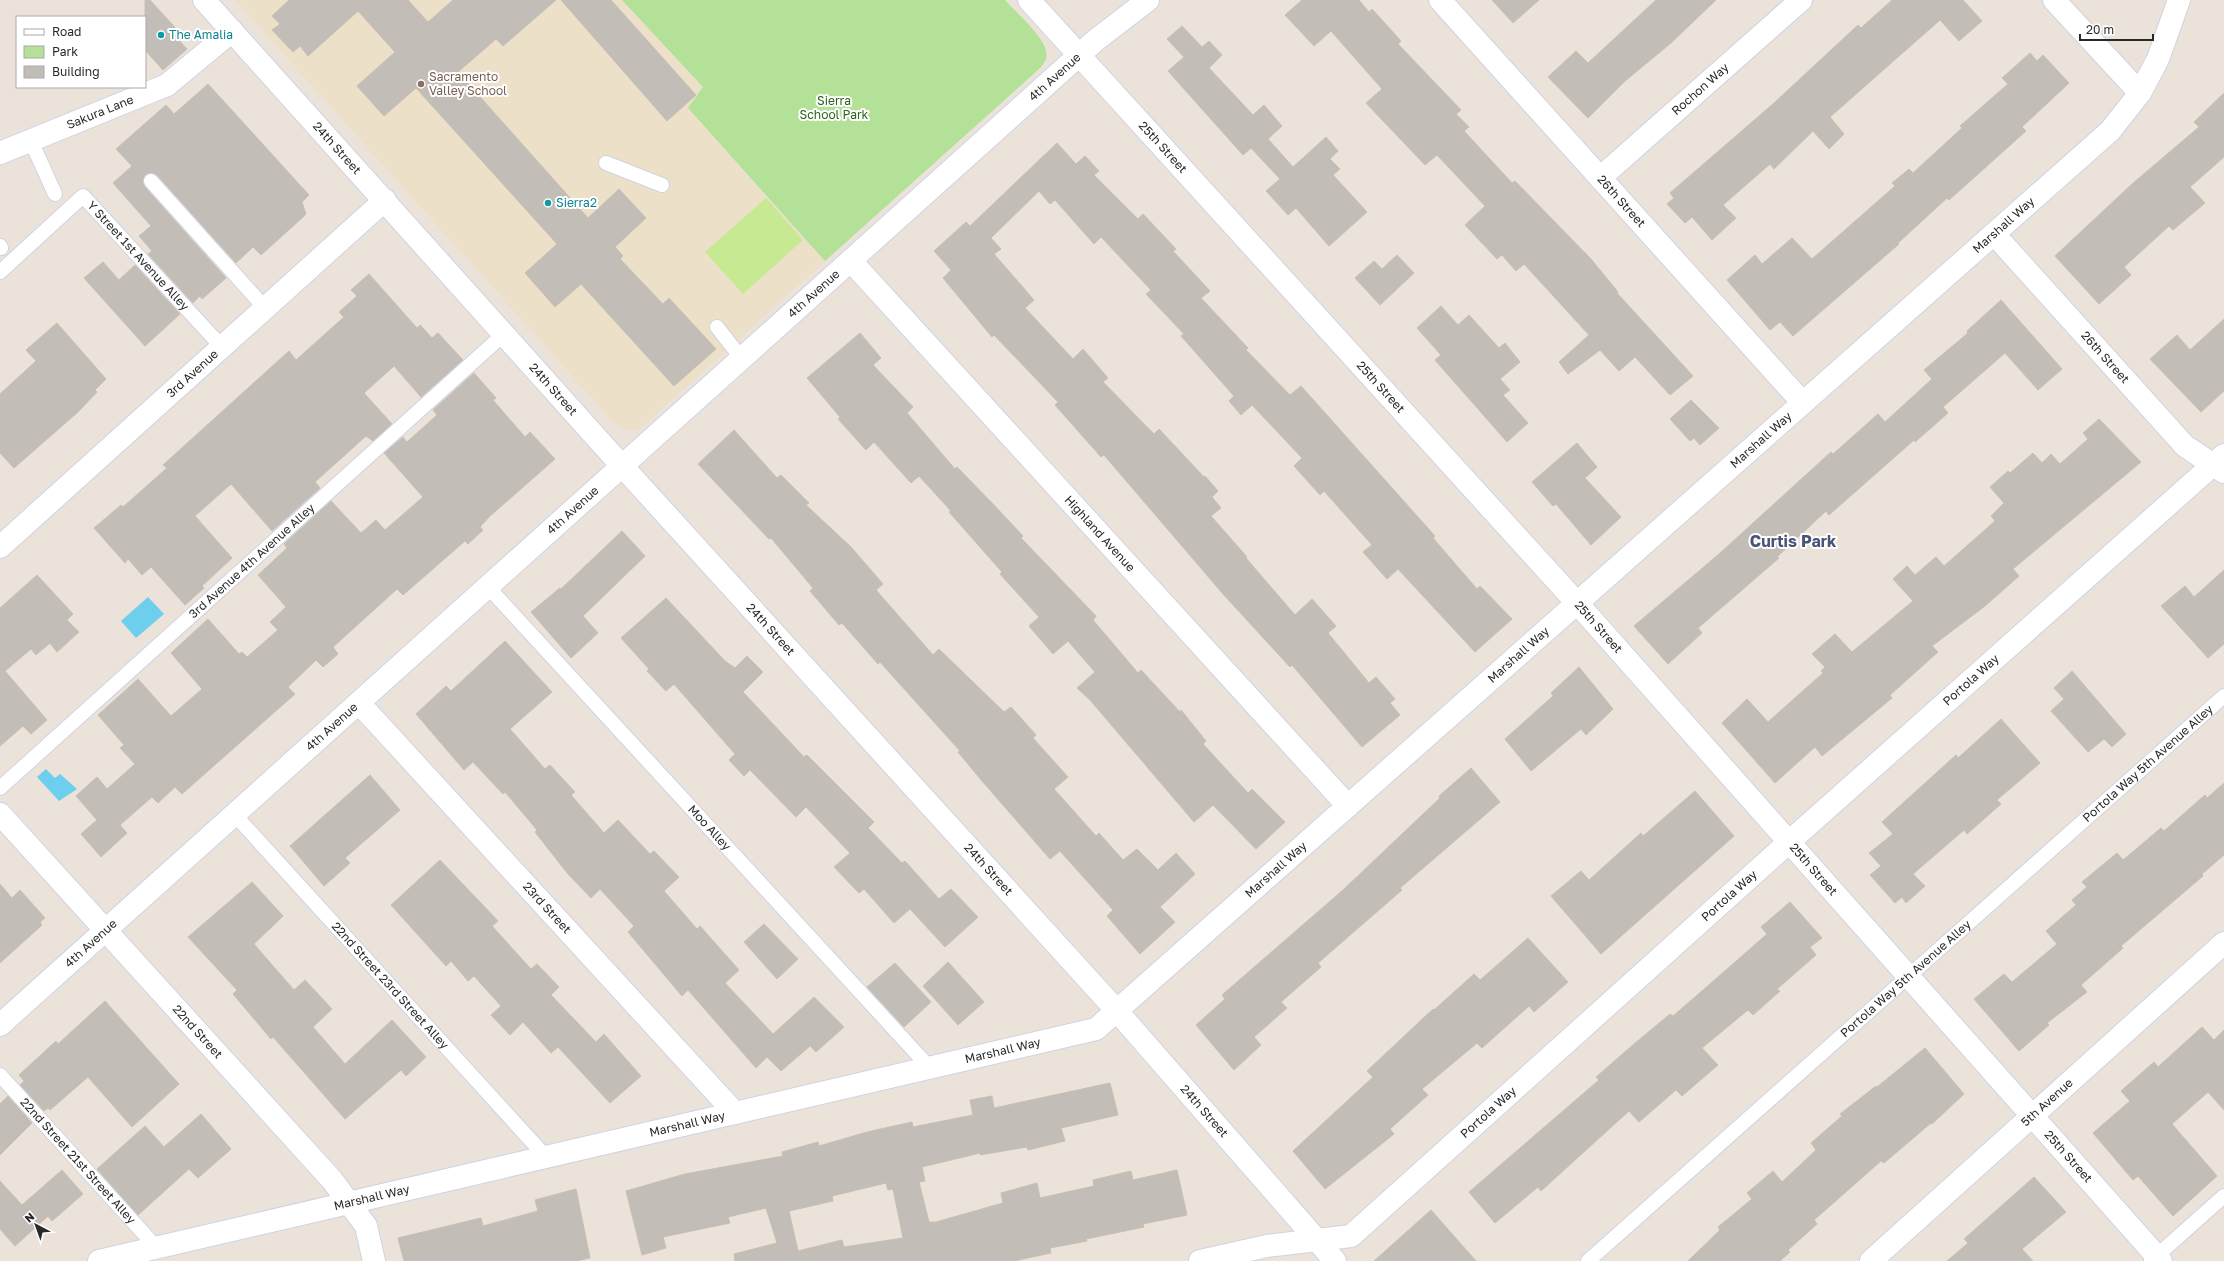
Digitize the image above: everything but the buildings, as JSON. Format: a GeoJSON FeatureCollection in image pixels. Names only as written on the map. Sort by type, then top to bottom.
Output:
{"type":"FeatureCollection","features":[{"type":"Feature","properties":{"kind":"street","name":"24th Street"},"geometry":{"type":"LineString","coordinates":[[204,0],[623,466],[1117,1011],[1335,1261]]}},
{"type":"Feature","properties":{"kind":"street","name":"25th Street"},"geometry":{"type":"LineString","coordinates":[[1029,0],[1577,603],[2033,1116],[2156,1259]]}},
{"type":"Feature","properties":{"kind":"street","name":"4th Avenue"},"geometry":{"type":"LineString","coordinates":[[0,1025],[106,932],[234,814],[359,704],[1079,56],[1123,18],[1148,0]]}},
{"type":"Feature","properties":{"kind":"street","name":"26th Street"},"geometry":{"type":"LineString","coordinates":[[1440,0],[1803,403]]}},
{"type":"Feature","properties":{"kind":"street","name":"Rochon Way"},"geometry":{"type":"LineString","coordinates":[[1600,178],[1801,0]]}},
{"type":"Feature","properties":{"kind":"street"},"geometry":{"type":"LineString","coordinates":[[2054,0],[2140,93]]}},
{"type":"Feature","properties":{"kind":"street","name":"Marshall Way"},"geometry":{"type":"LineString","coordinates":[[99,1261],[1096,1029],[2110,131],[2140,93],[2158,59],[2179,0]]}},
{"type":"Feature","properties":{"kind":"street","name":"Sakura Lane"},"geometry":{"type":"LineString","coordinates":[[0,153],[167,86],[232,31]]}},
{"type":"Feature","properties":{"kind":"street","name":"3rd Avenue"},"geometry":{"type":"LineString","coordinates":[[0,547],[220,346],[385,200]]}},
{"type":"Feature","properties":{"kind":"street","name":"26th Street"},"geometry":{"type":"LineString","coordinates":[[1994,234],[2185,446],[2220,464]]}},
{"type":"Feature","properties":{"kind":"street","name":"Highland Avenue"},"geometry":{"type":"LineString","coordinates":[[851,261],[1348,806]]}},
{"type":"Feature","properties":{"kind":"street","name":"Portola Way"},"geometry":{"type":"LineString","coordinates":[[1200,1261],[1267,1246],[1315,1239],[1351,1236],[1789,842],[2220,464]]}},
{"type":"Feature","properties":{"kind":"street","name":"23rd Street"},"geometry":{"type":"LineString","coordinates":[[359,704],[735,1113]]}},
{"type":"Feature","properties":{"kind":"street","name":"22nd Street"},"geometry":{"type":"LineString","coordinates":[[0,814],[332,1180],[366,1226],[374,1261]]}},
{"type":"Feature","properties":{"kind":"street","name":"5th Avenue"},"geometry":{"type":"LineString","coordinates":[[1871,1261],[2224,943]]}},
{"type":"Feature","properties":{"kind":"lane"},"geometry":{"type":"LineString","coordinates":[[31,141],[55,194]]}},
{"type":"Feature","properties":{"kind":"lane"},"geometry":{"type":"LineString","coordinates":[[606,163],[662,185]]}},
{"type":"Feature","properties":{"kind":"lane"},"geometry":{"type":"LineString","coordinates":[[151,181],[264,307]]}},
{"type":"Feature","properties":{"kind":"lane","name":"Y Street 1st Avenue Alley"},"geometry":{"type":"LineString","coordinates":[[0,272],[83,196],[220,346]]}},
{"type":"Feature","properties":{"kind":"lane"},"geometry":{"type":"LineString","coordinates":[[717,327],[742,359]]}},
{"type":"Feature","properties":{"kind":"lane","name":"3rd Avenue 4th Avenue Alley"},"geometry":{"type":"LineString","coordinates":[[0,788],[504,334]]}},
{"type":"Feature","properties":{"kind":"lane","name":"Moo Alley"},"geometry":{"type":"LineString","coordinates":[[488,587],[930,1068]]}},
{"type":"Feature","properties":{"kind":"lane","name":"Portola Way 5th Avenue Alley"},"geometry":{"type":"LineString","coordinates":[[1588,1261],[2224,696]]}},
{"type":"Feature","properties":{"kind":"lane","name":"22nd Street 23rd Street Alley"},"geometry":{"type":"LineString","coordinates":[[234,814],[546,1157]]}},
{"type":"Feature","properties":{"kind":"lane","name":"22nd Street 21st Street Alley"},"geometry":{"type":"LineString","coordinates":[[0,1075],[156,1247]]}},
{"type":"Feature","properties":{"kind":"lane"},"geometry":{"type":"LineString","coordinates":[[2156,1259],[2224,1196]]}},
{"type":"Feature","properties":{"kind":"shaded area"},"geometry":{"type":"Polygon","coordinates":[[[235,0],[622,0],[703,87],[688,109],[825,261],[643,426],[637,430],[625,430],[616,425],[235,0]]]}},
{"type":"Feature","properties":{"kind":"green space","name":"Sierra School Park"},"geometry":{"type":"Polygon","coordinates":[[[622,0],[1005,0],[1040,39],[1046,51],[1046,59],[1038,70],[825,261],[688,108],[703,87],[622,0]]]}},
{"type":"Feature","properties":{"kind":"green space"},"geometry":{"type":"Polygon","coordinates":[[[766,198],[803,240],[743,294],[705,252],[766,198]]]}},
{"type":"Feature","properties":{"kind":"water"},"geometry":{"type":"Polygon","coordinates":[[[148,597],[164,614],[136,638],[121,621],[148,597]]]}},
{"type":"Feature","properties":{"kind":"water"},"geometry":{"type":"Polygon","coordinates":[[[46,769],[55,778],[60,774],[77,789],[59,801],[37,777],[46,769]]]}},
{"type":"Feature","properties":{"kind":"place","name":"The Amalia"},"geometry":{"type":"Point","coordinates":[161,35]}},
{"type":"Feature","properties":{"kind":"place","name":"Sacramento Valley School"},"geometry":{"type":"Point","coordinates":[421,84]}},
{"type":"Feature","properties":{"kind":"place","name":"Sierra2"},"geometry":{"type":"Point","coordinates":[548,203]}},
{"type":"Feature","properties":{"kind":"district","name":"Curtis Park"},"geometry":{"type":"Point","coordinates":[1793,541]}}]}
